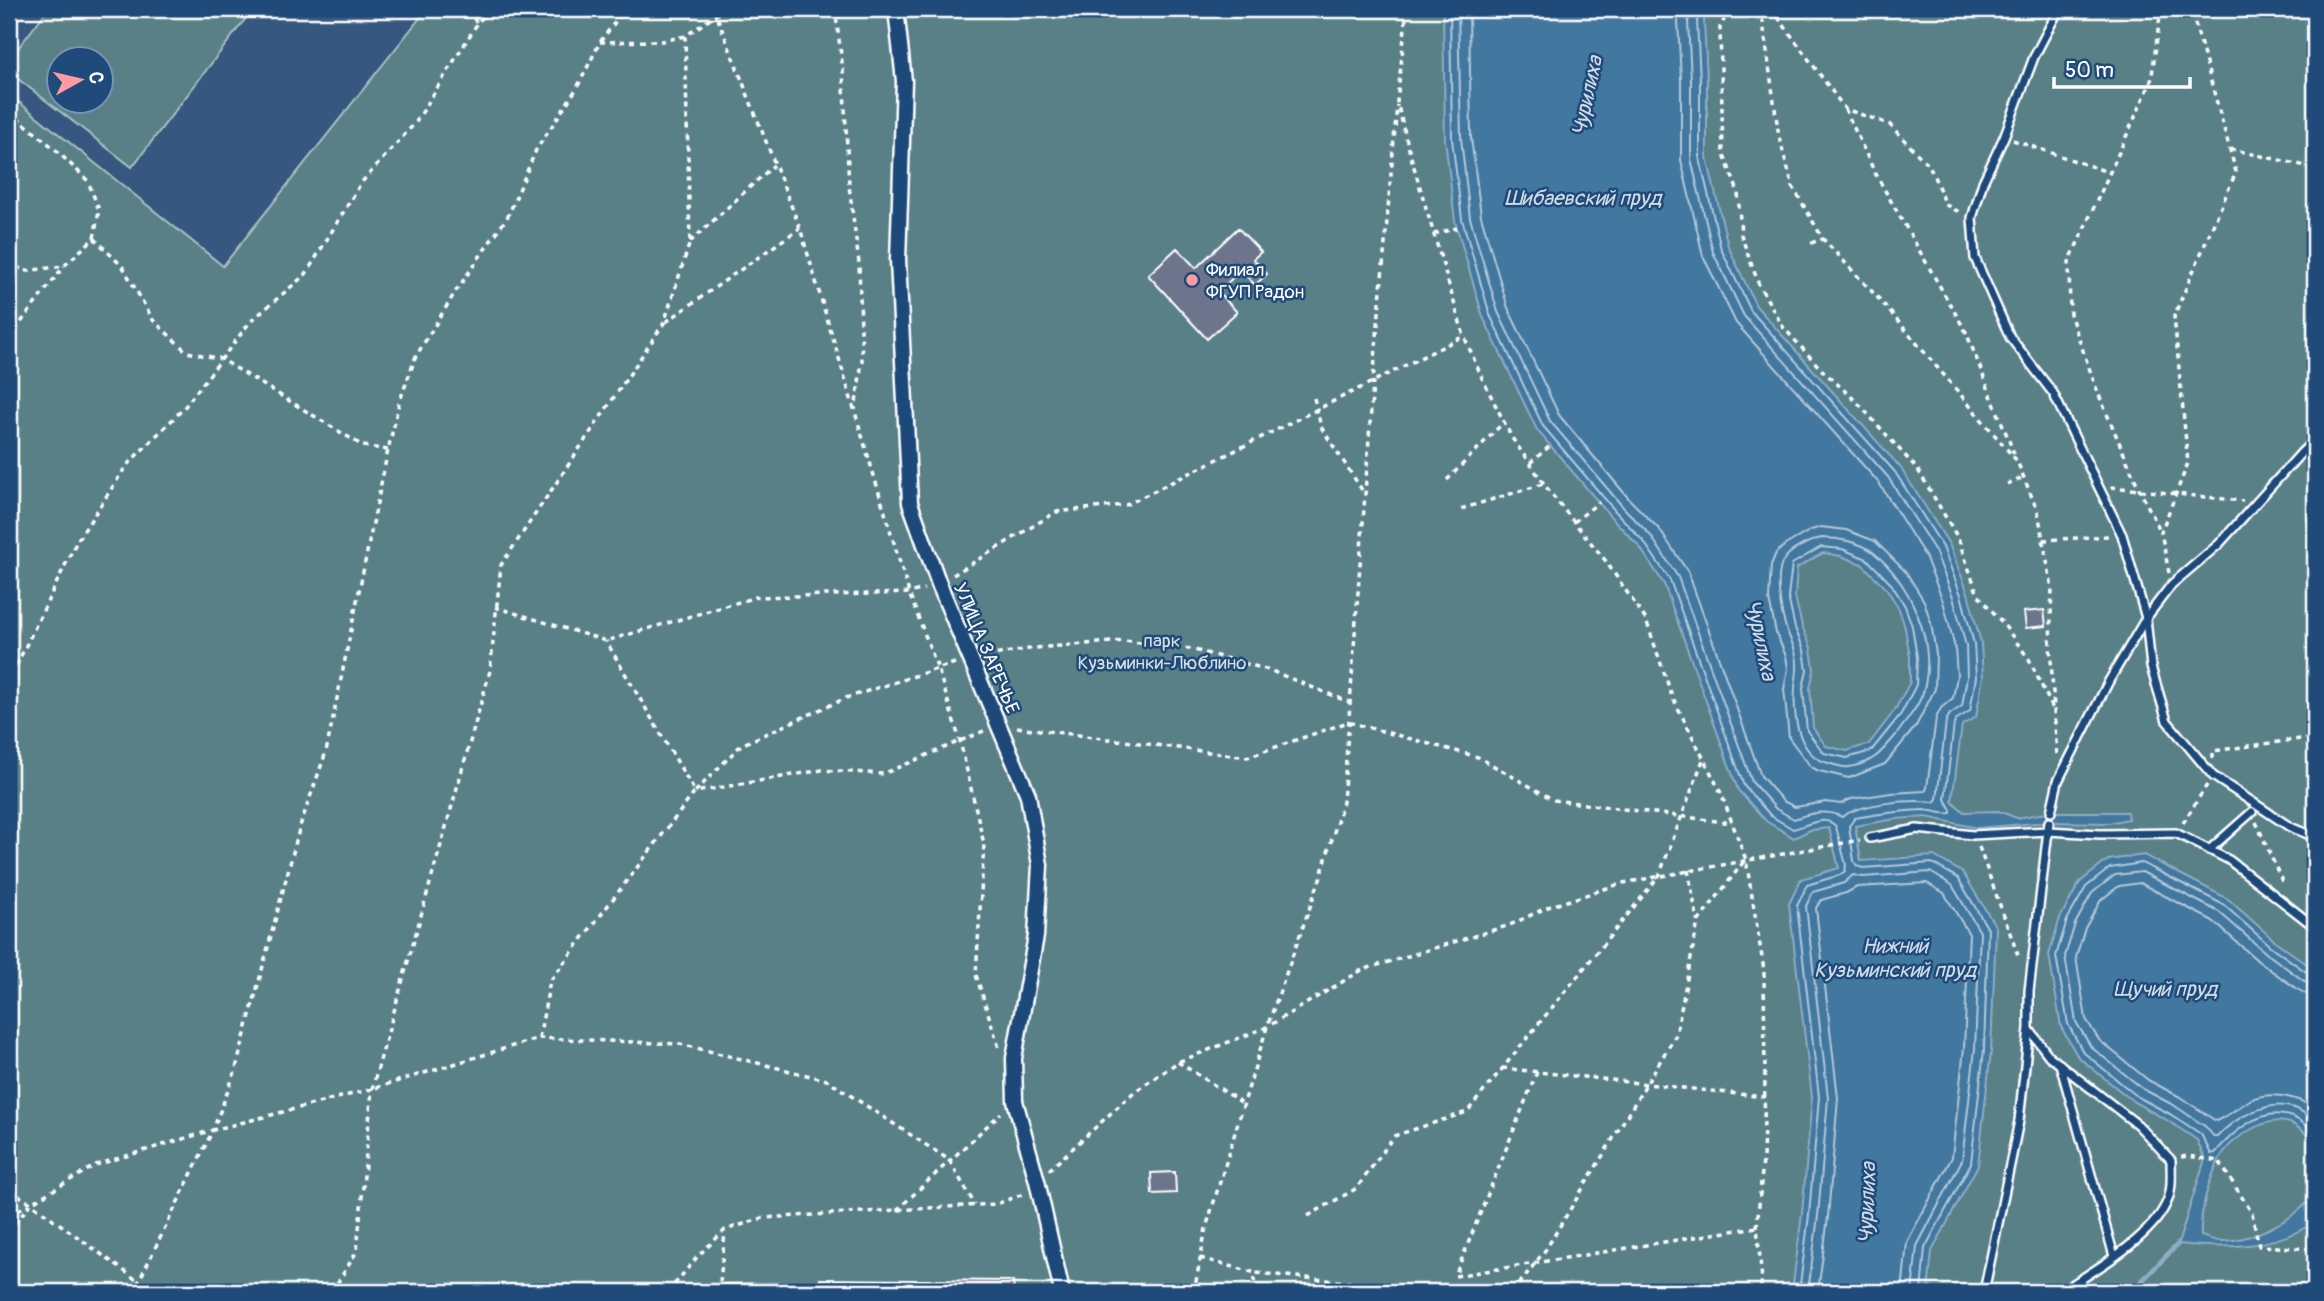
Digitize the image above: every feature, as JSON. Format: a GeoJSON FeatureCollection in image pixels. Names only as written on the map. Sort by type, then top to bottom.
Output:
{"type":"FeatureCollection","features":[{"type":"Feature","properties":{"kind":"street","name":"УЛИЦА ЗАРЕЧЬЕ"},"geometry":{"type":"LineString","coordinates":[[896,9],[904,81],[898,260],[911,503],[939,584],[1028,794],[1040,865],[1036,936],[1014,1058],[1015,1101],[1037,1181],[1062,1292]]}},
{"type":"Feature","properties":{"kind":"lane"},"geometry":{"type":"LineString","coordinates":[[2059,9],[2034,57],[2004,137],[1983,183],[1972,218],[1975,258],[2010,337],[2053,393],[2122,535],[2146,618],[2151,667],[2167,721],[2213,776],[2290,827],[2315,836]]}},
{"type":"Feature","properties":{"kind":"lane"},"geometry":{"type":"LineString","coordinates":[[2050,812],[2059,781],[2109,681],[2146,618],[2172,584],[2219,544],[2315,440]]}},
{"type":"Feature","properties":{"kind":"lane"},"geometry":{"type":"LineString","coordinates":[[2209,850],[2252,812]]}},
{"type":"Feature","properties":{"kind":"lane"},"geometry":{"type":"LineString","coordinates":[[1984,1292],[2020,1121],[2029,1028],[2029,991],[2049,822]]}},
{"type":"Feature","properties":{"kind":"lane"},"geometry":{"type":"LineString","coordinates":[[1870,838],[1917,830],[1973,835],[2048,831],[2100,834],[2176,833],[2229,860],[2293,907],[2315,927]]}},
{"type":"Feature","properties":{"kind":"lane"},"geometry":{"type":"LineString","coordinates":[[2029,1028],[2049,1056],[2138,1125],[2171,1160],[2171,1182],[2166,1204],[2143,1236],[2061,1292]]}},
{"type":"Feature","properties":{"kind":"lane"},"geometry":{"type":"LineString","coordinates":[[2059,1064],[2114,1256]]}},
{"type":"Feature","properties":{"kind":"path"},"geometry":{"type":"LineString","coordinates":[[469,9],[477,24]]}},
{"type":"Feature","properties":{"kind":"path"},"geometry":{"type":"LineString","coordinates":[[9,672],[17,664],[77,541],[127,464],[183,409],[250,322],[306,274],[361,183],[416,122],[489,9]]}},
{"type":"Feature","properties":{"kind":"path"},"geometry":{"type":"LineString","coordinates":[[131,1292],[138,1283],[213,1130],[235,1072],[300,826],[326,752],[388,450],[399,404],[416,356],[456,291],[508,216],[536,150],[577,88],[600,42],[625,9]]}},
{"type":"Feature","properties":{"kind":"path"},"geometry":{"type":"LineString","coordinates":[[714,9],[800,228],[909,593],[938,669],[960,741],[984,844],[976,975],[1000,1051]]}},
{"type":"Feature","properties":{"kind":"path"},"geometry":{"type":"LineString","coordinates":[[600,42],[662,41],[684,36],[725,9]]}},
{"type":"Feature","properties":{"kind":"path"},"geometry":{"type":"LineString","coordinates":[[835,9],[843,70],[849,186],[859,263],[862,361],[855,412]]}},
{"type":"Feature","properties":{"kind":"path"},"geometry":{"type":"LineString","coordinates":[[1194,1292],[1206,1228],[1267,1027],[1320,879],[1343,802],[1373,382],[1407,9]]}},
{"type":"Feature","properties":{"kind":"path"},"geometry":{"type":"LineString","coordinates":[[1730,9],[1720,27],[1723,152],[1738,192],[1741,235],[1759,285],[1783,327],[1821,369],[1857,402],[1918,470],[1958,538],[1978,595],[2029,659],[2054,711]]}},
{"type":"Feature","properties":{"kind":"path"},"geometry":{"type":"LineString","coordinates":[[1761,9],[1779,137],[1793,187],[1823,239],[1937,366],[2017,461]]}},
{"type":"Feature","properties":{"kind":"path"},"geometry":{"type":"LineString","coordinates":[[1772,9],[1845,109],[1875,173],[1966,332],[2038,512],[2052,588],[2050,644],[2059,781]]}},
{"type":"Feature","properties":{"kind":"path"},"geometry":{"type":"LineString","coordinates":[[2161,9],[2151,82],[2070,262],[2070,314],[2098,393],[2140,491],[2161,532],[2172,584]]}},
{"type":"Feature","properties":{"kind":"path"},"geometry":{"type":"LineString","coordinates":[[2161,532],[2188,463],[2174,316],[2236,172],[2193,16],[2195,9]]}},
{"type":"Feature","properties":{"kind":"path"},"geometry":{"type":"LineString","coordinates":[[332,1292],[357,1251],[372,1089],[490,671],[501,565],[664,323],[690,242],[684,36]]}},
{"type":"Feature","properties":{"kind":"path"},"geometry":{"type":"LineString","coordinates":[[1397,102],[1464,335],[1504,422],[1544,483],[1605,560],[1646,620],[1672,696],[1721,793],[1746,860],[1764,970],[1765,1097],[1763,1160],[1756,1227],[1762,1280],[1759,1292]]}},
{"type":"Feature","properties":{"kind":"path"},"geometry":{"type":"LineString","coordinates":[[1845,109],[1889,124],[1930,167],[1946,205],[1972,218]]}},
{"type":"Feature","properties":{"kind":"path"},"geometry":{"type":"LineString","coordinates":[[9,110],[88,181],[99,210],[94,237],[64,266],[9,338]]}},
{"type":"Feature","properties":{"kind":"path"},"geometry":{"type":"LineString","coordinates":[[2004,137],[2111,173]]}},
{"type":"Feature","properties":{"kind":"path"},"geometry":{"type":"LineString","coordinates":[[2230,149],[2315,168]]}},
{"type":"Feature","properties":{"kind":"path"},"geometry":{"type":"LineString","coordinates":[[690,242],[775,164]]}},
{"type":"Feature","properties":{"kind":"path"},"geometry":{"type":"LineString","coordinates":[[664,323],[800,228]]}},
{"type":"Feature","properties":{"kind":"path"},"geometry":{"type":"LineString","coordinates":[[1434,234],[1457,228]]}},
{"type":"Feature","properties":{"kind":"path"},"geometry":{"type":"LineString","coordinates":[[94,237],[123,267],[153,320],[187,352],[220,359],[363,446],[388,450]]}},
{"type":"Feature","properties":{"kind":"path"},"geometry":{"type":"LineString","coordinates":[[1811,243],[1823,239]]}},
{"type":"Feature","properties":{"kind":"path"},"geometry":{"type":"LineString","coordinates":[[9,264],[26,271],[64,266]]}},
{"type":"Feature","properties":{"kind":"path"},"geometry":{"type":"LineString","coordinates":[[495,607],[606,641],[756,597],[909,593],[939,584],[1056,512],[1126,505],[1464,335]]}},
{"type":"Feature","properties":{"kind":"path"},"geometry":{"type":"LineString","coordinates":[[1314,398],[1321,427],[1365,495]]}},
{"type":"Feature","properties":{"kind":"path"},"geometry":{"type":"LineString","coordinates":[[1447,480],[1504,422]]}},
{"type":"Feature","properties":{"kind":"path"},"geometry":{"type":"LineString","coordinates":[[1530,463],[1551,445]]}},
{"type":"Feature","properties":{"kind":"path"},"geometry":{"type":"LineString","coordinates":[[2007,484],[2024,477]]}},
{"type":"Feature","properties":{"kind":"path"},"geometry":{"type":"LineString","coordinates":[[1461,509],[1544,483]]}},
{"type":"Feature","properties":{"kind":"path"},"geometry":{"type":"LineString","coordinates":[[2099,486],[2257,502]]}},
{"type":"Feature","properties":{"kind":"path"},"geometry":{"type":"LineString","coordinates":[[1574,522],[1598,502]]}},
{"type":"Feature","properties":{"kind":"path"},"geometry":{"type":"LineString","coordinates":[[2043,540],[2122,535]]}},
{"type":"Feature","properties":{"kind":"path"},"geometry":{"type":"LineString","coordinates":[[606,641],[695,792]]}},
{"type":"Feature","properties":{"kind":"path"},"geometry":{"type":"LineString","coordinates":[[539,1038],[550,981],[695,792],[741,746],[846,698],[970,658],[1035,648],[1124,641],[1191,649],[1269,670],[1349,702]]}},
{"type":"Feature","properties":{"kind":"path"},"geometry":{"type":"LineString","coordinates":[[695,792],[822,770],[883,774],[998,724],[1247,757],[1348,722],[1478,757],[1554,800],[1732,822]]}},
{"type":"Feature","properties":{"kind":"path"},"geometry":{"type":"LineString","coordinates":[[2176,833],[2213,776],[2213,751],[2315,737]]}},
{"type":"Feature","properties":{"kind":"path"},"geometry":{"type":"LineString","coordinates":[[1308,1216],[1357,1188],[1394,1136],[1467,1112],[1659,876],[1703,758]]}},
{"type":"Feature","properties":{"kind":"path"},"geometry":{"type":"LineString","coordinates":[[2252,812],[2293,907]]}},
{"type":"Feature","properties":{"kind":"path"},"geometry":{"type":"LineString","coordinates":[[1973,835],[1982,852],[2020,959]]}},
{"type":"Feature","properties":{"kind":"path"},"geometry":{"type":"LineString","coordinates":[[668,1292],[698,1256],[725,1230],[763,1218],[997,1204],[1024,1195],[1134,1093],[1178,1062],[1267,1027],[1362,970],[1510,925],[1548,907],[1611,887],[1688,870],[1859,840]]}},
{"type":"Feature","properties":{"kind":"path"},"geometry":{"type":"LineString","coordinates":[[1698,922],[1746,860]]}},
{"type":"Feature","properties":{"kind":"path"},"geometry":{"type":"LineString","coordinates":[[1513,1292],[1546,1249],[1676,1035],[1698,922],[1688,870]]}},
{"type":"Feature","properties":{"kind":"path"},"geometry":{"type":"LineString","coordinates":[[9,1215],[96,1165],[213,1130],[372,1089],[539,1038],[680,1044],[827,1080],[949,1160],[975,1205]]}},
{"type":"Feature","properties":{"kind":"path"},"geometry":{"type":"LineString","coordinates":[[1178,1062],[1244,1104]]}},
{"type":"Feature","properties":{"kind":"path"},"geometry":{"type":"LineString","coordinates":[[1502,1068],[1765,1097]]}},
{"type":"Feature","properties":{"kind":"path"},"geometry":{"type":"LineString","coordinates":[[1537,1072],[1454,1276],[1756,1227]]}},
{"type":"Feature","properties":{"kind":"path"},"geometry":{"type":"LineString","coordinates":[[897,1210],[1015,1101]]}},
{"type":"Feature","properties":{"kind":"path"},"geometry":{"type":"LineString","coordinates":[[2171,1160],[2188,1156],[2219,1161],[2252,1213],[2259,1246],[2315,1249]]}},
{"type":"Feature","properties":{"kind":"path"},"geometry":{"type":"LineString","coordinates":[[9,1190],[31,1203],[153,1292]]}},
{"type":"Feature","properties":{"kind":"path"},"geometry":{"type":"LineString","coordinates":[[9,1231],[31,1203]]}},
{"type":"Feature","properties":{"kind":"path"},"geometry":{"type":"LineString","coordinates":[[719,1292],[725,1230]]}},
{"type":"Feature","properties":{"kind":"path"},"geometry":{"type":"LineString","coordinates":[[1200,1258],[1256,1273],[1446,1292]]}},
{"type":"Feature","properties":{"kind":"path"},"geometry":{"type":"LineString","coordinates":[[1252,1292],[1256,1273]]}},
{"type":"Feature","properties":{"kind":"green space"},"geometry":{"type":"Polygon","coordinates":[[[48,9],[253,9],[132,167],[66,116],[116,116],[116,46],[46,46],[46,101],[9,72],[9,60],[48,9]]]}},
{"type":"Feature","properties":{"kind":"green space","name":"парк Кузьминки-Люблино"},"geometry":{"type":"Polygon","coordinates":[[[427,9],[2315,9],[2315,1292],[9,1292],[9,94],[223,266],[427,9]]]}},
{"type":"Feature","properties":{"kind":"water","name":"Шибаевский пруд"},"geometry":{"type":"Polygon","coordinates":[[[1443,9],[1710,9],[1704,21],[1707,158],[1728,246],[1756,306],[1900,467],[1949,544],[1968,593],[1981,643],[1983,677],[1976,717],[1962,725],[1952,801],[1964,812],[1998,811],[2017,818],[2051,812],[2127,812],[2128,819],[2109,823],[2049,822],[1977,828],[1927,817],[1855,826],[1861,861],[1934,856],[1963,873],[1996,927],[1991,1051],[1978,1165],[1932,1251],[1928,1292],[1792,1292],[1812,1097],[1789,904],[1801,879],[1839,868],[1829,828],[1810,830],[1794,838],[1766,821],[1738,790],[1664,584],[1639,546],[1537,430],[1483,317],[1455,221],[1445,139],[1443,9]],[[1823,553],[1797,568],[1795,597],[1811,648],[1814,670],[1810,688],[1813,728],[1826,746],[1847,751],[1869,744],[1895,710],[1910,682],[1910,657],[1899,609],[1887,589],[1862,564],[1823,553]]]}},
{"type":"Feature","properties":{"kind":"water","name":"Щучий пруд"},"geometry":{"type":"Polygon","coordinates":[[[2144,855],[2228,899],[2275,941],[2315,970],[2315,1143],[2297,1127],[2280,1121],[2248,1131],[2230,1146],[2218,1162],[2203,1208],[2201,1236],[2218,1241],[2235,1240],[2261,1232],[2287,1219],[2308,1202],[2315,1192],[2315,1222],[2283,1238],[2249,1245],[2178,1244],[2205,1159],[2197,1140],[2134,1102],[2078,1057],[2061,1027],[2049,955],[2060,918],[2080,882],[2108,860],[2144,855]]]}},
{"type":"Feature","properties":{"kind":"building","name":"Филиал ФГУП Радон"},"geometry":{"type":"Polygon","coordinates":[[[1238,228],[1261,252],[1253,259],[1267,274],[1255,285],[1241,270],[1218,292],[1237,312],[1207,339],[1148,275],[1177,248],[1196,268],[1238,228]]]}},
{"type":"Feature","properties":{"kind":"building"},"geometry":{"type":"Polygon","coordinates":[[[2044,610],[2046,626],[2026,628],[2024,612],[2044,610]]]}},
{"type":"Feature","properties":{"kind":"building"},"geometry":{"type":"Polygon","coordinates":[[[1175,1172],[1176,1193],[1152,1194],[1151,1173],[1175,1172]]]}},
{"type":"Feature","properties":{"kind":"building"},"geometry":{"type":"Polygon","coordinates":[[[820,1279],[1013,1281],[1014,1292],[724,1292],[724,1284],[820,1283],[820,1279]]]}},
{"type":"Feature","properties":{"kind":"waterway"},"geometry":{"type":"LineString","coordinates":[[2131,1292],[2178,1244]]}},
{"type":"Feature","properties":{"kind":"place","name":"Филиал ФГУП Радон"},"geometry":{"type":"Point","coordinates":[1192,280]}},
{"type":"Feature","properties":{"kind":"water label","name":"Чурилиха"},"geometry":{"type":"Point","coordinates":[1587,96]}},
{"type":"Feature","properties":{"kind":"water label","name":"Чурилиха"},"geometry":{"type":"Point","coordinates":[1761,640]}},
{"type":"Feature","properties":{"kind":"water label","name":"Нижний Кузьминский пруд"},"geometry":{"type":"Point","coordinates":[1895,958]}},
{"type":"Feature","properties":{"kind":"water label","name":"Чурилиха"},"geometry":{"type":"Point","coordinates":[1867,1203]}}]}
